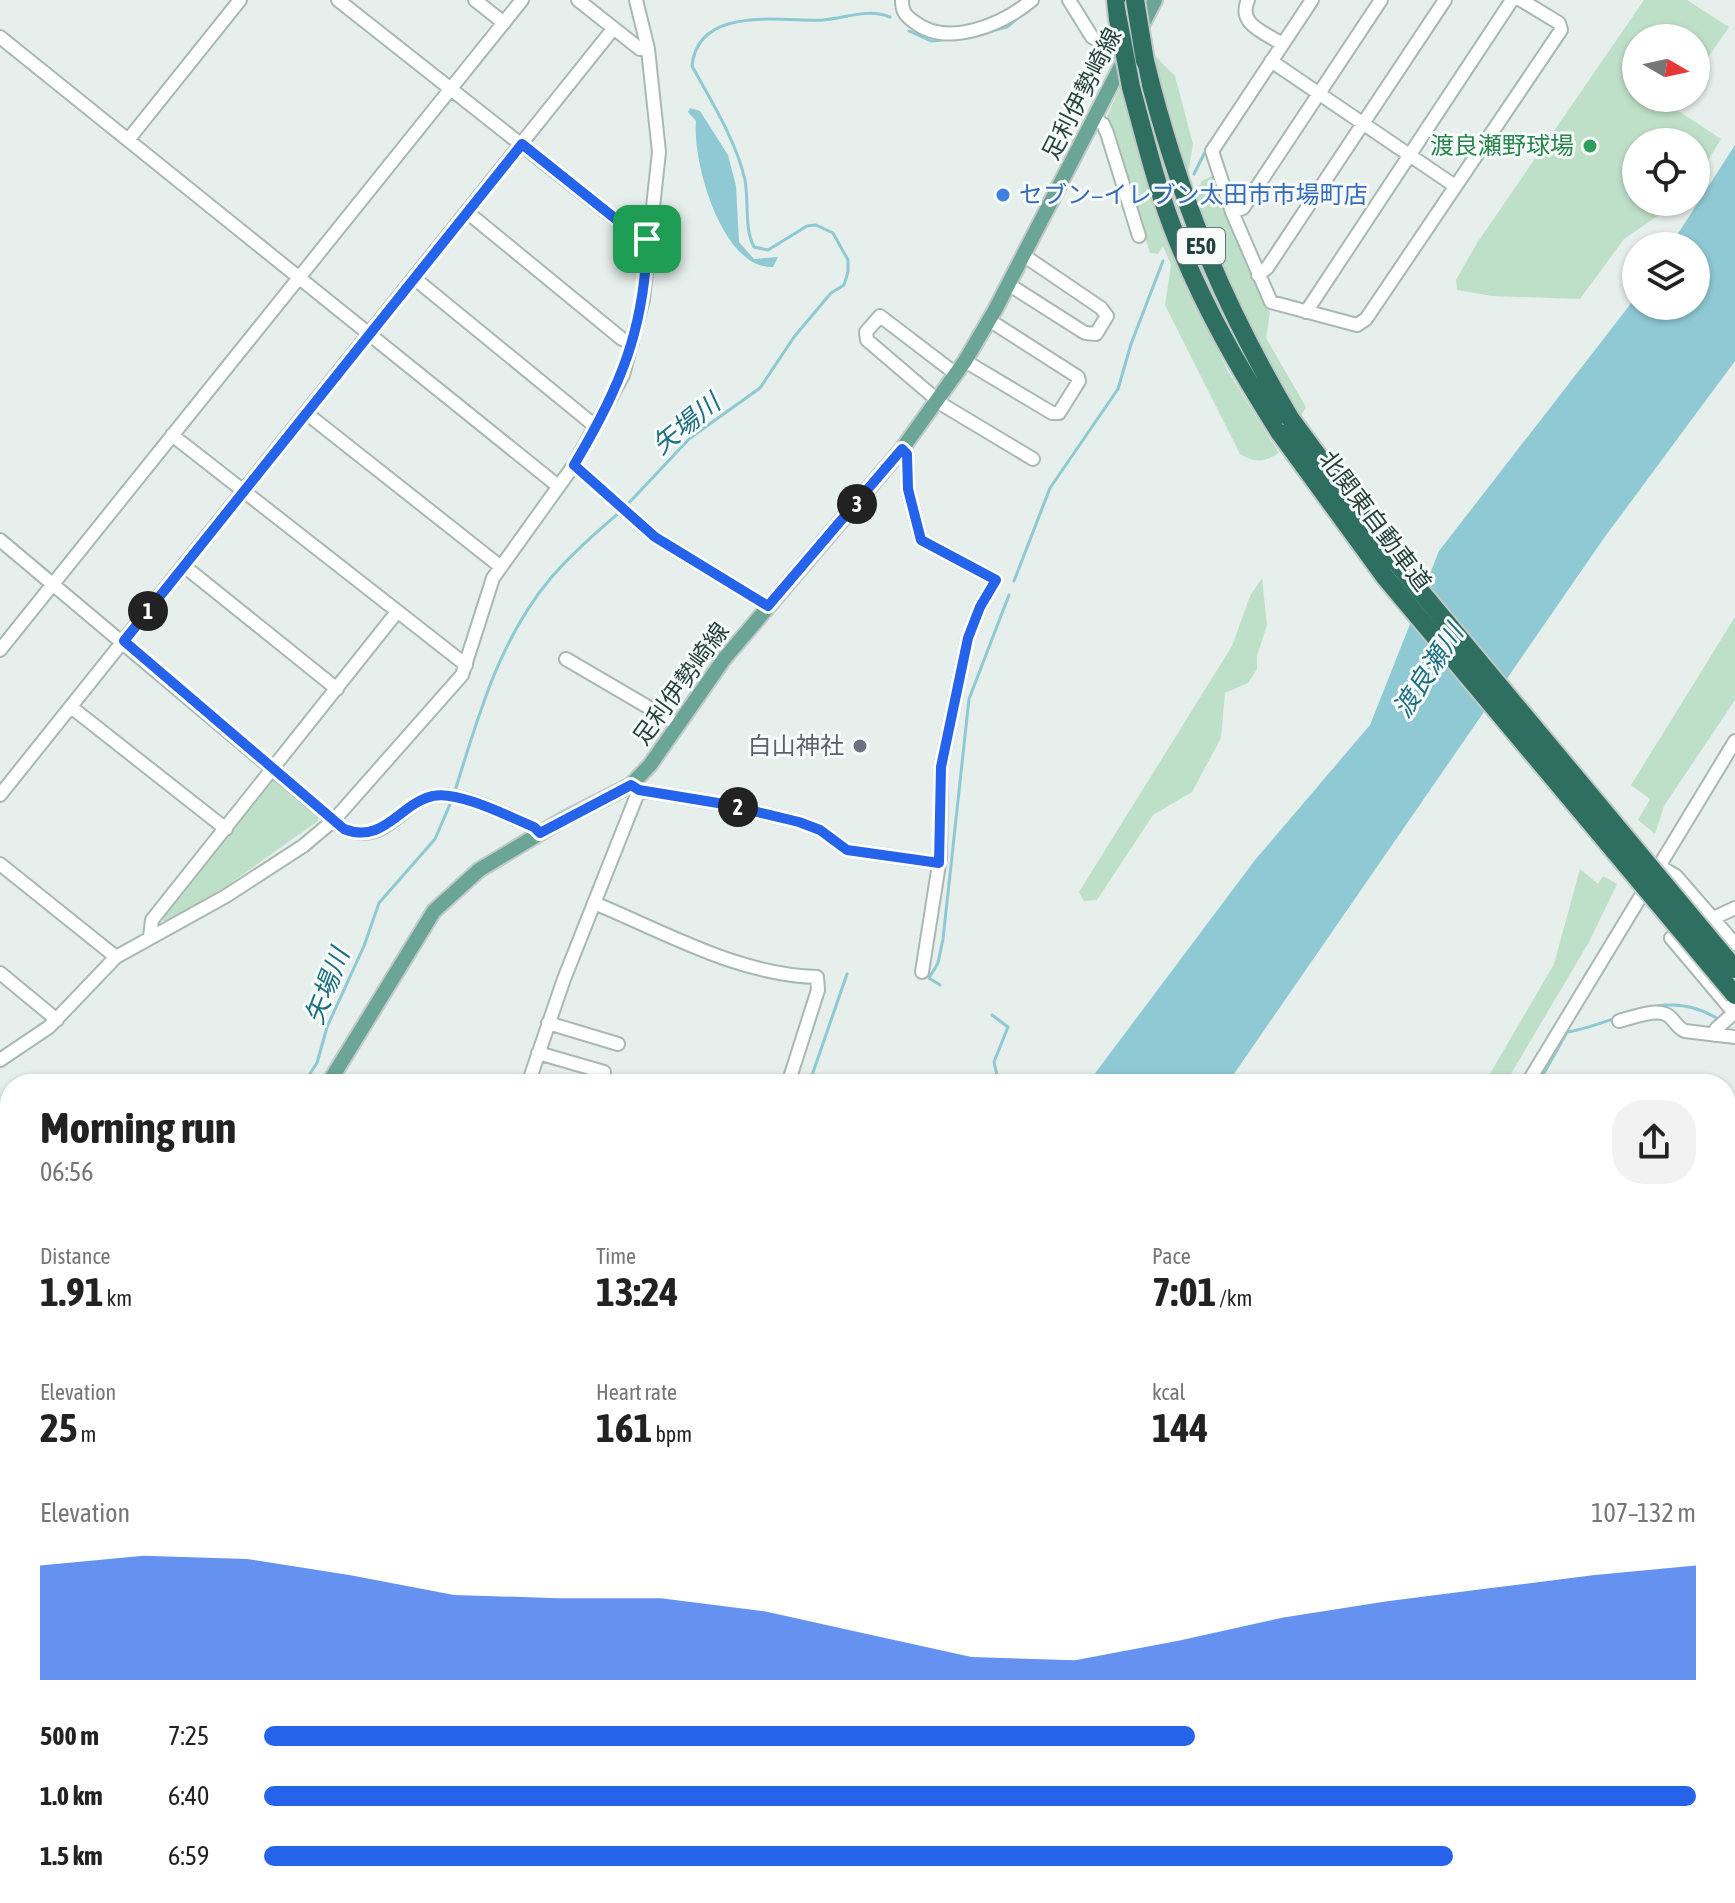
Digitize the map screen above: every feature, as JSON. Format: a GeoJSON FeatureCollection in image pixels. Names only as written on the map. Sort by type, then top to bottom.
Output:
{"type":"FeatureCollection","features":[{"type":"Feature","properties":{"kind":"highway","name":"北関東自動車道"},"geometry":{"type":"LineString","coordinates":[[1135,0],[1136,59],[1196,233],[1285,425],[1735,969]]}},
{"type":"Feature","properties":{"kind":"highway","name":"北関東自動車道"},"geometry":{"type":"LineString","coordinates":[[1117,9],[1131,87],[1153,169],[1183,253],[1222,335],[1385,577],[1735,995]]}},
{"type":"Feature","properties":{"kind":"main road","name":"足利伊勢崎線"},"geometry":{"type":"LineString","coordinates":[[334,1074],[434,911],[479,870],[540,833],[635,787],[677,724],[768,606],[902,449],[965,361],[989,320],[1094,119],[1136,59],[1155,0]]}},
{"type":"Feature","properties":{"kind":"street"},"geometry":{"type":"LineString","coordinates":[[128,140],[240,0]]}},
{"type":"Feature","properties":{"kind":"street"},"geometry":{"type":"LineString","coordinates":[[338,0],[637,236],[647,239]]}},
{"type":"Feature","properties":{"kind":"street"},"geometry":{"type":"LineString","coordinates":[[475,0],[504,23]]}},
{"type":"Feature","properties":{"kind":"street"},"geometry":{"type":"LineString","coordinates":[[0,650],[522,0]]}},
{"type":"Feature","properties":{"kind":"street"},"geometry":{"type":"LineString","coordinates":[[578,0],[640,49],[648,49]]}},
{"type":"Feature","properties":{"kind":"street"},"geometry":{"type":"LineString","coordinates":[[0,1060],[57,1020],[116,957],[226,896],[303,846],[334,820],[456,685],[466,665],[489,587],[574,465],[623,375],[632,343],[643,299],[647,239],[659,152],[648,49],[636,0]]}},
{"type":"Feature","properties":{"kind":"street"},"geometry":{"type":"LineString","coordinates":[[902,0],[904,13],[909,18],[937,33],[975,28],[1005,19],[1032,0]]}},
{"type":"Feature","properties":{"kind":"street"},"geometry":{"type":"LineString","coordinates":[[1069,0],[1087,32],[1136,59]]}},
{"type":"Feature","properties":{"kind":"street"},"geometry":{"type":"LineString","coordinates":[[1248,0],[1244,11],[1246,20],[1282,44]]}},
{"type":"Feature","properties":{"kind":"street"},"geometry":{"type":"LineString","coordinates":[[1312,0],[1212,151],[1232,212],[1271,302],[1363,323],[1561,30],[1559,23],[1521,0]]}},
{"type":"Feature","properties":{"kind":"street"},"geometry":{"type":"LineString","coordinates":[[1232,212],[1243,208],[1381,0]]}},
{"type":"Feature","properties":{"kind":"street"},"geometry":{"type":"LineString","coordinates":[[1258,275],[1267,268],[1445,0]]}},
{"type":"Feature","properties":{"kind":"street"},"geometry":{"type":"LineString","coordinates":[[1306,312],[1512,0]]}},
{"type":"Feature","properties":{"kind":"street"},"geometry":{"type":"LineString","coordinates":[[0,795],[613,29]]}},
{"type":"Feature","properties":{"kind":"street"},"geometry":{"type":"LineString","coordinates":[[0,37],[558,486]]}},
{"type":"Feature","properties":{"kind":"street"},"geometry":{"type":"LineString","coordinates":[[1271,61],[1455,186]]}},
{"type":"Feature","properties":{"kind":"street"},"geometry":{"type":"LineString","coordinates":[[1094,119],[1103,124],[1107,133],[1139,236]]}},
{"type":"Feature","properties":{"kind":"street"},"geometry":{"type":"LineString","coordinates":[[467,212],[622,339],[632,343]]}},
{"type":"Feature","properties":{"kind":"street"},"geometry":{"type":"LineString","coordinates":[[1008,284],[1085,333],[1096,334],[1105,321],[1107,316],[1101,308],[1023,255]]}},
{"type":"Feature","properties":{"kind":"street"},"geometry":{"type":"LineString","coordinates":[[414,278],[595,426]]}},
{"type":"Feature","properties":{"kind":"street"},"geometry":{"type":"LineString","coordinates":[[956,374],[880,316],[866,332],[867,340],[938,400],[1033,459]]}},
{"type":"Feature","properties":{"kind":"street"},"geometry":{"type":"LineString","coordinates":[[965,361],[1052,413],[1059,413],[1079,381],[1078,377],[989,320]]}},
{"type":"Feature","properties":{"kind":"street"},"geometry":{"type":"LineString","coordinates":[[306,413],[501,567]]}},
{"type":"Feature","properties":{"kind":"street"},"geometry":{"type":"LineString","coordinates":[[172,435],[466,665]]}},
{"type":"Feature","properties":{"kind":"street"},"geometry":{"type":"LineString","coordinates":[[902,449],[907,454],[908,489],[921,540],[996,580],[980,607],[968,638],[941,767],[939,863],[922,972]]}},
{"type":"Feature","properties":{"kind":"street"},"geometry":{"type":"LineString","coordinates":[[574,465],[655,537],[768,606]]}},
{"type":"Feature","properties":{"kind":"street"},"geometry":{"type":"LineString","coordinates":[[0,540],[54,582],[334,820],[353,832],[374,831],[393,823],[426,798],[454,798],[534,827],[540,833]]}},
{"type":"Feature","properties":{"kind":"street"},"geometry":{"type":"LineString","coordinates":[[184,566],[337,689]]}},
{"type":"Feature","properties":{"kind":"street"},"geometry":{"type":"LineString","coordinates":[[150,937],[152,920],[397,612]]}},
{"type":"Feature","properties":{"kind":"street"},"geometry":{"type":"LineString","coordinates":[[566,659],[677,724]]}},
{"type":"Feature","properties":{"kind":"street"},"geometry":{"type":"LineString","coordinates":[[71,707],[226,829]]}},
{"type":"Feature","properties":{"kind":"street"},"geometry":{"type":"LineString","coordinates":[[1533,1074],[1658,865],[1734,746]]}},
{"type":"Feature","properties":{"kind":"street"},"geometry":{"type":"LineString","coordinates":[[531,1074],[635,787],[799,822],[820,830],[847,850],[939,863]]}},
{"type":"Feature","properties":{"kind":"street"},"geometry":{"type":"LineString","coordinates":[[0,864],[116,957]]}},
{"type":"Feature","properties":{"kind":"street"},"geometry":{"type":"LineString","coordinates":[[1658,865],[1676,876],[1735,944]]}},
{"type":"Feature","properties":{"kind":"street"},"geometry":{"type":"LineString","coordinates":[[594,903],[709,953],[817,977],[818,990],[791,1074]]}},
{"type":"Feature","properties":{"kind":"street"},"geometry":{"type":"LineString","coordinates":[[1715,1035],[1716,1029],[1734,1014],[1671,938],[1735,908]]}},
{"type":"Feature","properties":{"kind":"street"},"geometry":{"type":"LineString","coordinates":[[0,973],[57,1020]]}},
{"type":"Feature","properties":{"kind":"street"},"geometry":{"type":"LineString","coordinates":[[1619,1021],[1664,1013],[1680,1030],[1735,1037]]}},
{"type":"Feature","properties":{"kind":"street"},"geometry":{"type":"LineString","coordinates":[[548,1023],[618,1044]]}},
{"type":"Feature","properties":{"kind":"street"},"geometry":{"type":"LineString","coordinates":[[538,1053],[604,1072]]}},
{"type":"Feature","properties":{"kind":"green space","name":"渡良瀬野球場"},"geometry":{"type":"Polygon","coordinates":[[[1644,0],[1687,0],[1729,27],[1710,55],[1710,24],[1628,24],[1644,0]]]}},
{"type":"Feature","properties":{"kind":"green space","name":"渡良瀬野球場"},"geometry":{"type":"Polygon","coordinates":[[[1622,32],[1622,112],[1680,112],[1704,128],[1622,128],[1622,216],[1658,216],[1634,232],[1622,232],[1622,242],[1580,299],[1492,296],[1457,290],[1456,280],[1477,243],[1622,32]]]}},
{"type":"Feature","properties":{"kind":"green space"},"geometry":{"type":"Polygon","coordinates":[[[1153,54],[1175,76],[1193,144],[1188,173],[1153,54]]]}},
{"type":"Feature","properties":{"kind":"green space"},"geometry":{"type":"Polygon","coordinates":[[[1120,88],[1162,225],[1191,295],[1228,371],[1279,453],[1269,458],[1255,460],[1240,454],[1165,305],[1171,265],[1163,246],[1158,254],[1150,253],[1107,116],[1120,88]]]}},
{"type":"Feature","properties":{"kind":"green space","name":"渡良瀬野球場"},"geometry":{"type":"Polygon","coordinates":[[[1710,132],[1721,139],[1710,157],[1710,132]]]}},
{"type":"Feature","properties":{"kind":"green space"},"geometry":{"type":"Polygon","coordinates":[[[1213,175],[1270,312],[1266,338],[1306,407],[1301,416],[1242,307],[1195,193],[1202,181],[1213,175]]]}},
{"type":"Feature","properties":{"kind":"green space"},"geometry":{"type":"Polygon","coordinates":[[[1262,578],[1267,625],[1257,656],[1257,669],[1248,683],[1225,693],[1221,738],[1192,792],[1153,815],[1097,900],[1084,901],[1079,892],[1232,646],[1250,596],[1262,578]]]}},
{"type":"Feature","properties":{"kind":"green space"},"geometry":{"type":"Polygon","coordinates":[[[1735,617],[1735,700],[1664,806],[1655,834],[1638,820],[1650,799],[1631,785],[1735,617]]]}},
{"type":"Feature","properties":{"kind":"green space"},"geometry":{"type":"Polygon","coordinates":[[[277,780],[318,817],[318,821],[221,890],[165,921],[160,918],[270,781],[277,780]]]}},
{"type":"Feature","properties":{"kind":"green space"},"geometry":{"type":"Polygon","coordinates":[[[1580,869],[1598,884],[1603,876],[1617,884],[1589,942],[1511,1074],[1490,1074],[1554,964],[1580,869]]]}},
{"type":"Feature","properties":{"kind":"water"},"geometry":{"type":"Polygon","coordinates":[[[690,108],[700,111],[728,155],[736,186],[739,242],[754,259],[778,257],[773,267],[755,263],[739,251],[714,211],[699,162],[696,121],[688,112],[690,108]]]}},
{"type":"Feature","properties":{"kind":"water","name":"渡良瀬川"},"geometry":{"type":"Polygon","coordinates":[[[1735,145],[1735,361],[1604,538],[1234,1074],[1094,1074],[1255,860],[1370,725],[1439,551],[1622,315],[1622,320],[1710,320],[1710,232],[1679,232],[1689,216],[1710,216],[1710,184],[1735,145]]]}},
{"type":"Feature","properties":{"kind":"waterway","name":"矢場川"},"geometry":{"type":"LineString","coordinates":[[986,32],[1007,27],[1025,12]]}},
{"type":"Feature","properties":{"kind":"waterway","name":"矢場川"},"geometry":{"type":"LineString","coordinates":[[626,506],[690,438],[760,388],[794,337],[831,293],[844,285],[848,272],[848,260],[833,233],[816,225],[807,226],[768,250],[754,247],[749,232],[745,180],[736,150],[692,66],[698,46],[709,33],[745,20],[823,20],[866,13],[890,17]]}},
{"type":"Feature","properties":{"kind":"waterway","name":"矢場川"},"geometry":{"type":"LineString","coordinates":[[909,31],[931,41],[963,38]]}},
{"type":"Feature","properties":{"kind":"waterway"},"geometry":{"type":"LineString","coordinates":[[1194,174],[1208,146]]}},
{"type":"Feature","properties":{"kind":"waterway"},"geometry":{"type":"LineString","coordinates":[[1014,581],[1050,488],[1118,389],[1131,344],[1163,261]]}},
{"type":"Feature","properties":{"kind":"waterway","name":"矢場川"},"geometry":{"type":"LineString","coordinates":[[455,791],[492,680],[517,627],[558,570],[621,511]]}},
{"type":"Feature","properties":{"kind":"waterway"},"geometry":{"type":"LineString","coordinates":[[940,985],[929,978],[938,963],[943,939],[969,699],[1009,595]]}},
{"type":"Feature","properties":{"kind":"waterway","name":"矢場川"},"geometry":{"type":"LineString","coordinates":[[310,1074],[317,1063],[327,1027],[364,946],[379,903],[435,839],[451,802]]}},
{"type":"Feature","properties":{"kind":"waterway"},"geometry":{"type":"LineString","coordinates":[[812,1074],[847,974]]}},
{"type":"Feature","properties":{"kind":"waterway"},"geometry":{"type":"LineString","coordinates":[[1544,1074],[1567,1032],[1663,1005],[1701,1010],[1721,1021]]}},
{"type":"Feature","properties":{"kind":"waterway"},"geometry":{"type":"LineString","coordinates":[[992,1015],[1008,1027],[994,1062],[997,1074]]}},
{"type":"Feature","properties":{"kind":"place","name":"渡良瀬野球場"},"geometry":{"type":"Point","coordinates":[1590,146]}},
{"type":"Feature","properties":{"kind":"place","name":"セブン−イレブン太田市市場町店"},"geometry":{"type":"Point","coordinates":[1003,195]}},
{"type":"Feature","properties":{"kind":"place","name":"白山神社"},"geometry":{"type":"Point","coordinates":[860,746]}},
{"type":"Feature","properties":{"kind":"route"},"geometry":{"type":"LineString","coordinates":[[522,144],[637,236],[647,239],[643,299],[623,375],[574,465],[655,537],[768,606],[902,449],[907,454],[908,489],[921,540],[996,580],[980,607],[968,638],[949,726],[941,767],[939,863],[866,855],[847,850],[820,830],[799,822],[724,804],[639,790],[631,785],[540,833],[534,827],[474,803],[443,795],[426,798],[386,827],[353,832],[344,829],[124,641],[522,144]]}}]}
